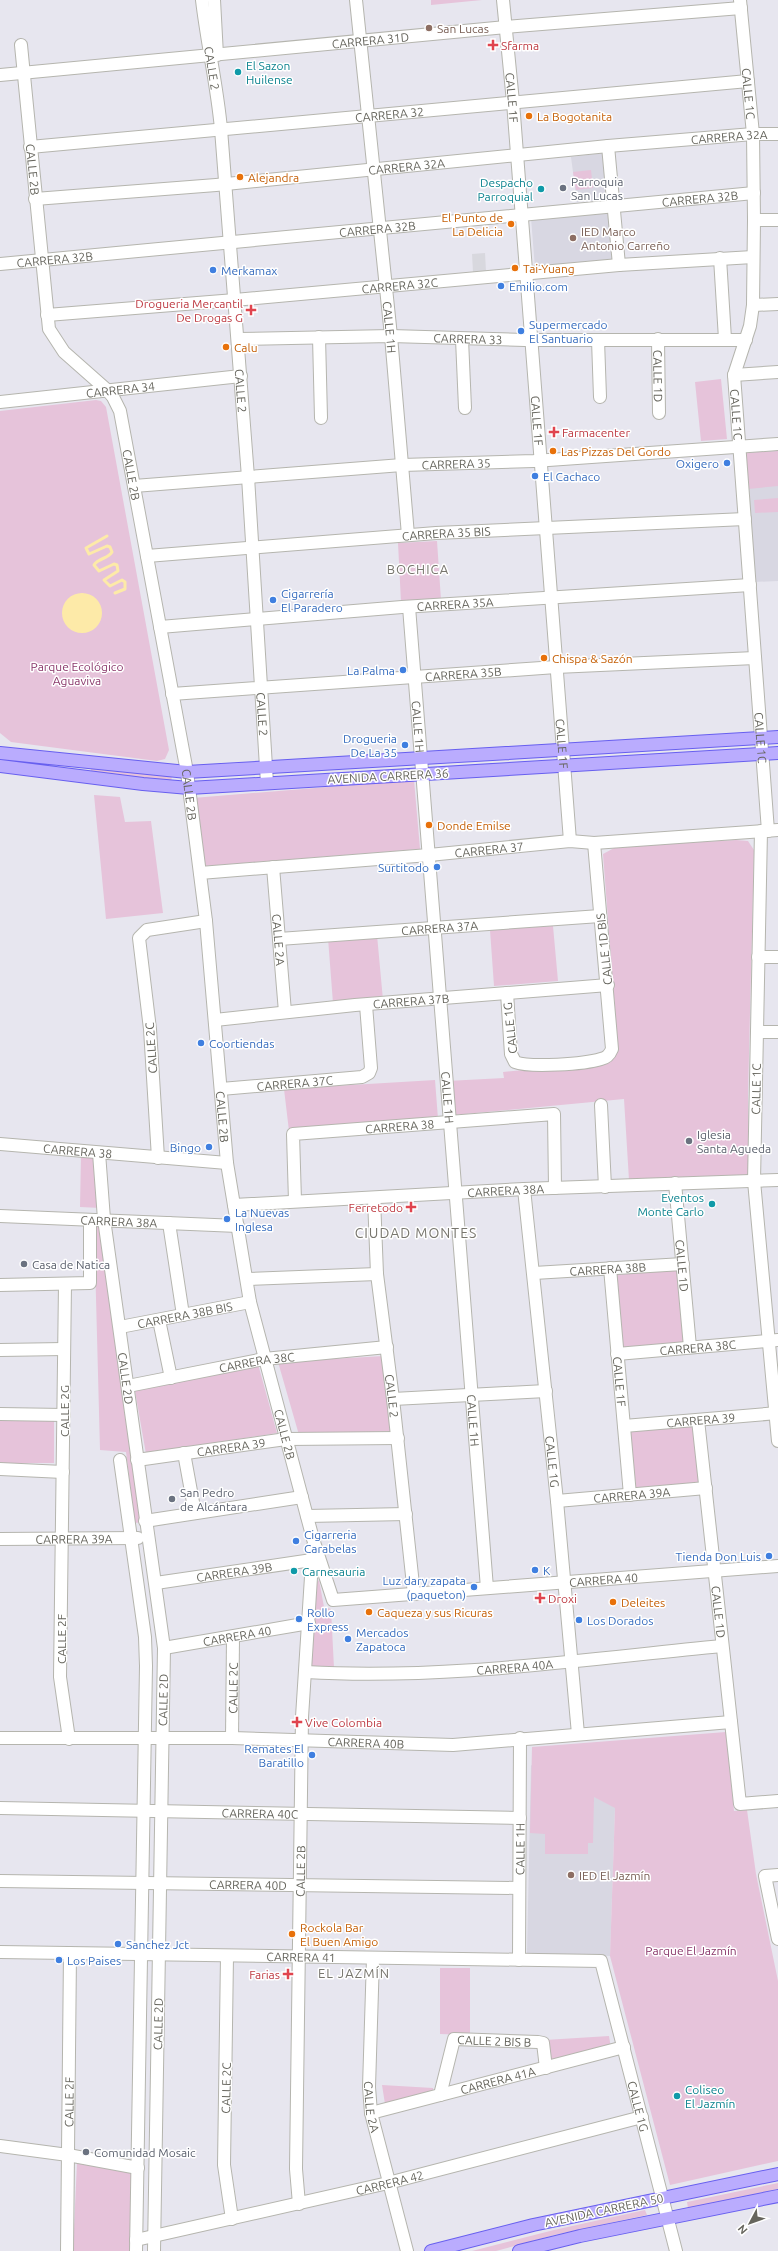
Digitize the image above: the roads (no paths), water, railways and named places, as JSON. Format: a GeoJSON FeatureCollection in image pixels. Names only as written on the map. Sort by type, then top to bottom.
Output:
{"type":"FeatureCollection","features":[{"type":"Feature","properties":{"kind":"main road","name":"AVENIDA CARRERA 36"},"geometry":{"type":"LineString","coordinates":[[0,753],[186,772],[778,737]]}},
{"type":"Feature","properties":{"kind":"main road","name":"AVENIDA CARRERA 36"},"geometry":{"type":"LineString","coordinates":[[0,766],[74,776],[188,788],[778,753]]}},
{"type":"Feature","properties":{"kind":"main road"},"geometry":{"type":"LineString","coordinates":[[74,776],[75,761]]}},
{"type":"Feature","properties":{"kind":"main road","name":"AVENIDA CARRERA 50"},"geometry":{"type":"LineString","coordinates":[[431,2251],[533,2225],[778,2174]]}},
{"type":"Feature","properties":{"kind":"main road","name":"AVENIDA CARRERA 50"},"geometry":{"type":"LineString","coordinates":[[519,2251],[580,2236],[778,2196]]}},
{"type":"Feature","properties":{"kind":"street","name":"CALLE 2"},"geometry":{"type":"LineString","coordinates":[[202,0],[214,55]]}},
{"type":"Feature","properties":{"kind":"street","name":"CALLE 2"},"geometry":{"type":"LineString","coordinates":[[214,0],[214,55],[241,376],[267,783]]}},
{"type":"Feature","properties":{"kind":"street","name":"CALLE 1H"},"geometry":{"type":"LineString","coordinates":[[356,0],[391,336],[408,535]]}},
{"type":"Feature","properties":{"kind":"street","name":"CALLE 1F"},"geometry":{"type":"LineString","coordinates":[[503,0],[514,102],[570,842]]}},
{"type":"Feature","properties":{"kind":"street","name":"CARRERA 31D"},"geometry":{"type":"LineString","coordinates":[[0,75],[740,4]]}},
{"type":"Feature","properties":{"kind":"street","name":"CALLE 1C"},"geometry":{"type":"LineString","coordinates":[[740,4],[753,134],[753,305],[746,340],[734,375],[769,831],[758,957],[754,1181],[773,1340],[778,1441]]}},
{"type":"Feature","properties":{"kind":"street","name":"CALLE 2B"},"geometry":{"type":"LineString","coordinates":[[21,45],[46,314],[49,329],[64,352],[107,390],[113,397],[120,411],[186,772],[206,921],[227,1163],[250,1302],[313,1539],[333,1600]]}},
{"type":"Feature","properties":{"kind":"street","name":"CARRERA 32"},"geometry":{"type":"LineString","coordinates":[[30,147],[748,81]]}},
{"type":"Feature","properties":{"kind":"street","name":"CARRERA 32A"},"geometry":{"type":"LineString","coordinates":[[35,199],[226,184],[608,146],[753,134],[778,134]]}},
{"type":"Feature","properties":{"kind":"street"},"geometry":{"type":"LineString","coordinates":[[608,146],[615,206],[619,265]]}},
{"type":"Feature","properties":{"kind":"street","name":"CARRERA 32B"},"geometry":{"type":"LineString","coordinates":[[0,264],[754,192]]}},
{"type":"Feature","properties":{"kind":"street"},"geometry":{"type":"LineString","coordinates":[[754,220],[778,220]]}},
{"type":"Feature","properties":{"kind":"street","name":"CARRERA 32C"},"geometry":{"type":"LineString","coordinates":[[46,314],[235,300],[619,265],[753,257]]}},
{"type":"Feature","properties":{"kind":"street"},"geometry":{"type":"LineString","coordinates":[[720,258],[725,338]]}},
{"type":"Feature","properties":{"kind":"street"},"geometry":{"type":"LineString","coordinates":[[753,305],[778,304]]}},
{"type":"Feature","properties":{"kind":"street","name":"CARRERA 33"},"geometry":{"type":"LineString","coordinates":[[238,339],[391,336],[532,340],[658,340],[725,338],[746,340]]}},
{"type":"Feature","properties":{"kind":"street"},"geometry":{"type":"LineString","coordinates":[[319,337],[321,418]]}},
{"type":"Feature","properties":{"kind":"street"},"geometry":{"type":"LineString","coordinates":[[462,339],[465,408]]}},
{"type":"Feature","properties":{"kind":"street"},"geometry":{"type":"LineString","coordinates":[[598,340],[600,397]]}},
{"type":"Feature","properties":{"kind":"street","name":"CALLE 1D"},"geometry":{"type":"LineString","coordinates":[[658,340],[659,413]]}},
{"type":"Feature","properties":{"kind":"street"},"geometry":{"type":"LineString","coordinates":[[734,375],[778,372]]}},
{"type":"Feature","properties":{"kind":"street","name":"CARRERA 34"},"geometry":{"type":"LineString","coordinates":[[0,402],[241,376]]}},
{"type":"Feature","properties":{"kind":"street","name":"CARRERA 35"},"geometry":{"type":"LineString","coordinates":[[134,486],[402,465],[541,460],[778,444]]}},
{"type":"Feature","properties":{"kind":"street","name":"CARRERA 35 BIS"},"geometry":{"type":"LineString","coordinates":[[147,556],[253,546],[408,535],[546,527],[745,519]]}},
{"type":"Feature","properties":{"kind":"street","name":"CARRERA 35A"},"geometry":{"type":"LineString","coordinates":[[160,627],[257,618],[409,607],[750,585]]}},
{"type":"Feature","properties":{"kind":"street","name":"CALLE 1H"},"geometry":{"type":"LineString","coordinates":[[409,607],[487,1588]]}},
{"type":"Feature","properties":{"kind":"street","name":"CARRERA 35B"},"geometry":{"type":"LineString","coordinates":[[172,694],[415,679],[556,667],[755,658]]}},
{"type":"Feature","properties":{"kind":"street","name":"CARRERA 37"},"geometry":{"type":"LineString","coordinates":[[200,873],[570,842],[594,844],[769,831]]}},
{"type":"Feature","properties":{"kind":"street","name":"CALLE 1D BIS"},"geometry":{"type":"LineString","coordinates":[[515,1062],[523,1066],[552,1065],[602,1059],[609,1055],[612,1049],[608,985],[594,844]]}},
{"type":"Feature","properties":{"kind":"street","name":"CALLE 2A"},"geometry":{"type":"LineString","coordinates":[[273,867],[285,1012]]}},
{"type":"Feature","properties":{"kind":"street","name":"CARRERA 37A"},"geometry":{"type":"LineString","coordinates":[[279,939],[600,916]]}},
{"type":"Feature","properties":{"kind":"street","name":"CALLE 2C"},"geometry":{"type":"LineString","coordinates":[[158,1158],[150,1029],[140,938],[147,930],[206,921]]}},
{"type":"Feature","properties":{"kind":"street"},"geometry":{"type":"LineString","coordinates":[[758,957],[778,957]]}},
{"type":"Feature","properties":{"kind":"street","name":"CARRERA 37B"},"geometry":{"type":"LineString","coordinates":[[215,1020],[285,1012],[608,985]]}},
{"type":"Feature","properties":{"kind":"street","name":"CALLE 1G"},"geometry":{"type":"LineString","coordinates":[[507,993],[511,1054],[515,1062]]}},
{"type":"Feature","properties":{"kind":"street","name":"CARRERA 37C"},"geometry":{"type":"LineString","coordinates":[[221,1089],[362,1076],[369,1073],[371,1068],[366,1005]]}},
{"type":"Feature","properties":{"kind":"street"},"geometry":{"type":"LineString","coordinates":[[757,1032],[778,1032]]}},
{"type":"Feature","properties":{"kind":"street"},"geometry":{"type":"LineString","coordinates":[[601,1105],[606,1187]]}},
{"type":"Feature","properties":{"kind":"street","name":"CARRERA 38"},"geometry":{"type":"LineString","coordinates":[[295,1201],[294,1134],[554,1114],[555,1188]]}},
{"type":"Feature","properties":{"kind":"street","name":"CARRERA 38"},"geometry":{"type":"LineString","coordinates":[[0,1144],[227,1163]]}},
{"type":"Feature","properties":{"kind":"street","name":"CALLE 2D"},"geometry":{"type":"LineString","coordinates":[[99,1153],[104,1219],[120,1327],[145,1521],[156,1583],[164,1648],[154,2251]]}},
{"type":"Feature","properties":{"kind":"street","name":"CARRERA 38A"},"geometry":{"type":"LineString","coordinates":[[234,1205],[524,1189],[778,1180]]}},
{"type":"Feature","properties":{"kind":"street","name":"CALLE 1D"},"geometry":{"type":"LineString","coordinates":[[675,1183],[690,1348]]}},
{"type":"Feature","properties":{"kind":"street","name":"CALLE 1G"},"geometry":{"type":"LineString","coordinates":[[524,1189],[557,1501],[578,1734]]}},
{"type":"Feature","properties":{"kind":"street","name":"CALLE 2"},"geometry":{"type":"LineString","coordinates":[[374,1198],[377,1274],[398,1438],[414,1594]]}},
{"type":"Feature","properties":{"kind":"street","name":"CARRERA 38A"},"geometry":{"type":"LineString","coordinates":[[0,1216],[90,1220],[104,1219],[238,1226]]}},
{"type":"Feature","properties":{"kind":"street"},"geometry":{"type":"LineString","coordinates":[[0,1285],[90,1283],[90,1220]]}},
{"type":"Feature","properties":{"kind":"street"},"geometry":{"type":"LineString","coordinates":[[169,1223],[183,1315]]}},
{"type":"Feature","properties":{"kind":"street","name":"CARRERA 38B"},"geometry":{"type":"LineString","coordinates":[[534,1273],[682,1264]]}},
{"type":"Feature","properties":{"kind":"street","name":"CALLE 1F"},"geometry":{"type":"LineString","coordinates":[[610,1268],[630,1495]]}},
{"type":"Feature","properties":{"kind":"street"},"geometry":{"type":"LineString","coordinates":[[247,1279],[377,1274]]}},
{"type":"Feature","properties":{"kind":"street","name":"CALLE 2G"},"geometry":{"type":"LineString","coordinates":[[61,1539],[65,1284]]}},
{"type":"Feature","properties":{"kind":"street","name":"CARRERA 38B BIS"},"geometry":{"type":"LineString","coordinates":[[120,1327],[250,1302]]}},
{"type":"Feature","properties":{"kind":"street"},"geometry":{"type":"LineString","coordinates":[[159,1320],[171,1378]]}},
{"type":"Feature","properties":{"kind":"street","name":"CARRERA 38C"},"geometry":{"type":"LineString","coordinates":[[617,1354],[773,1340]]}},
{"type":"Feature","properties":{"kind":"street","name":"CARRERA 38C"},"geometry":{"type":"LineString","coordinates":[[128,1386],[264,1359],[387,1347]]}},
{"type":"Feature","properties":{"kind":"street"},"geometry":{"type":"LineString","coordinates":[[0,1350],[64,1349]]}},
{"type":"Feature","properties":{"kind":"street"},"geometry":{"type":"LineString","coordinates":[[393,1399],[546,1391]]}},
{"type":"Feature","properties":{"kind":"street"},"geometry":{"type":"LineString","coordinates":[[0,1414],[64,1415]]}},
{"type":"Feature","properties":{"kind":"street","name":"CARRERA 39"},"geometry":{"type":"LineString","coordinates":[[624,1426],[777,1414]]}},
{"type":"Feature","properties":{"kind":"street","name":"CALLE 1D"},"geometry":{"type":"LineString","coordinates":[[698,1420],[740,1804],[778,1802]]}},
{"type":"Feature","properties":{"kind":"street","name":"CARRERA 39"},"geometry":{"type":"LineString","coordinates":[[137,1460],[286,1439],[398,1438]]}},
{"type":"Feature","properties":{"kind":"street"},"geometry":{"type":"LineString","coordinates":[[184,1453],[195,1513]]}},
{"type":"Feature","properties":{"kind":"street"},"geometry":{"type":"LineString","coordinates":[[120,1460],[130,1538]]}},
{"type":"Feature","properties":{"kind":"street"},"geometry":{"type":"LineString","coordinates":[[0,1469],[63,1472]]}},
{"type":"Feature","properties":{"kind":"street","name":"CARRERA 39A"},"geometry":{"type":"LineString","coordinates":[[557,1501],[706,1488]]}},
{"type":"Feature","properties":{"kind":"street"},"geometry":{"type":"LineString","coordinates":[[145,1521],[302,1497]]}},
{"type":"Feature","properties":{"kind":"street"},"geometry":{"type":"LineString","coordinates":[[308,1516],[406,1514]]}},
{"type":"Feature","properties":{"kind":"street","name":"CARRERA 39A"},"geometry":{"type":"LineString","coordinates":[[0,1539],[148,1537]]}},
{"type":"Feature","properties":{"kind":"street","name":"CALLE 2D"},"geometry":{"type":"LineString","coordinates":[[130,1538],[144,1638],[146,1739],[136,2246]]}},
{"type":"Feature","properties":{"kind":"street","name":"CALLE 2F"},"geometry":{"type":"LineString","coordinates":[[61,1539],[60,1677],[69,1739]]}},
{"type":"Feature","properties":{"kind":"street","name":"CALLE 2B"},"geometry":{"type":"LineString","coordinates":[[299,2204],[296,2169],[302,1741],[313,1539]]}},
{"type":"Feature","properties":{"kind":"street","name":"CARRERA 39B"},"geometry":{"type":"LineString","coordinates":[[156,1583],[312,1560]]}},
{"type":"Feature","properties":{"kind":"street","name":"CARRERA 40"},"geometry":{"type":"LineString","coordinates":[[333,1600],[778,1566]]}},
{"type":"Feature","properties":{"kind":"street","name":"CARRERA 40"},"geometry":{"type":"LineString","coordinates":[[164,1648],[233,1638],[309,1623]]}},
{"type":"Feature","properties":{"kind":"street","name":"CALLE 2C"},"geometry":{"type":"LineString","coordinates":[[232,1738],[233,1638]]}},
{"type":"Feature","properties":{"kind":"street","name":"CARRERA 40A"},"geometry":{"type":"LineString","coordinates":[[306,1672],[340,1674],[448,1670],[571,1661],[722,1646]]}},
{"type":"Feature","properties":{"kind":"street","name":"CARRERA 40B"},"geometry":{"type":"LineString","coordinates":[[0,1738],[232,1738],[453,1745],[520,1738],[731,1722]]}},
{"type":"Feature","properties":{"kind":"street","name":"CALLE 1H"},"geometry":{"type":"LineString","coordinates":[[519,1960],[520,1738]]}},
{"type":"Feature","properties":{"kind":"street","name":"CARRERA 40C"},"geometry":{"type":"LineString","coordinates":[[0,1808],[520,1818]]}},
{"type":"Feature","properties":{"kind":"street"},"geometry":{"type":"LineString","coordinates":[[778,1875],[765,1876],[778,1940]]}},
{"type":"Feature","properties":{"kind":"street","name":"CARRERA 40D"},"geometry":{"type":"LineString","coordinates":[[0,1881],[519,1888]]}},
{"type":"Feature","properties":{"kind":"street","name":"CARRERA 41"},"geometry":{"type":"LineString","coordinates":[[0,1952],[601,1961]]}},
{"type":"Feature","properties":{"kind":"street","name":"CALLE 2F"},"geometry":{"type":"LineString","coordinates":[[67,2251],[70,1954]]}},
{"type":"Feature","properties":{"kind":"street","name":"CALLE 2C"},"geometry":{"type":"LineString","coordinates":[[228,1956],[224,2165],[232,2219]]}},
{"type":"Feature","properties":{"kind":"street","name":"CALLE 2A"},"geometry":{"type":"LineString","coordinates":[[373,1958],[369,2087],[371,2113],[388,2183],[407,2251]]}},
{"type":"Feature","properties":{"kind":"street","name":"CALLE 1G"},"geometry":{"type":"LineString","coordinates":[[601,1961],[676,2251]]}},
{"type":"Feature","properties":{"kind":"street","name":"CALLE 2 BIS B"},"geometry":{"type":"LineString","coordinates":[[440,2095],[454,2039],[543,2043],[546,2068]]}},
{"type":"Feature","properties":{"kind":"street","name":"CARRERA 41A"},"geometry":{"type":"LineString","coordinates":[[371,2113],[624,2047]]}},
{"type":"Feature","properties":{"kind":"street","name":"CARRERA 42"},"geometry":{"type":"LineString","coordinates":[[136,2246],[154,2237],[388,2183],[642,2117]]}},
{"type":"Feature","properties":{"kind":"street"},"geometry":{"type":"LineString","coordinates":[[0,2146],[68,2155],[138,2168]]}},
{"type":"Feature","properties":{"kind":"waterway"},"geometry":{"type":"LineString","coordinates":[[107,536],[86,548],[89,554],[107,546],[110,547],[112,552],[94,565],[99,571],[114,564],[117,565],[118,571],[104,580],[110,586],[122,580],[125,582],[125,589],[115,593]]}},
{"type":"Feature","properties":{"kind":"place","name":"San Lucas"},"geometry":{"type":"Point","coordinates":[429,28]}},
{"type":"Feature","properties":{"kind":"place","name":"Sfarma"},"geometry":{"type":"Point","coordinates":[493,45]}},
{"type":"Feature","properties":{"kind":"place","name":"El Sazon Huilense"},"geometry":{"type":"Point","coordinates":[238,72]}},
{"type":"Feature","properties":{"kind":"place","name":"La Bogotanita"},"geometry":{"type":"Point","coordinates":[529,116]}},
{"type":"Feature","properties":{"kind":"place","name":"Alejandra"},"geometry":{"type":"Point","coordinates":[240,177]}},
{"type":"Feature","properties":{"kind":"place","name":"Parroquia San Lucas"},"geometry":{"type":"Point","coordinates":[563,188]}},
{"type":"Feature","properties":{"kind":"place","name":"Despacho Parroquial"},"geometry":{"type":"Point","coordinates":[541,189]}},
{"type":"Feature","properties":{"kind":"place","name":"El Punto de La Delicia"},"geometry":{"type":"Point","coordinates":[511,224]}},
{"type":"Feature","properties":{"kind":"place","name":"IED Marco Antonio Carreño"},"geometry":{"type":"Point","coordinates":[573,238]}},
{"type":"Feature","properties":{"kind":"place","name":"Tai-Yuang"},"geometry":{"type":"Point","coordinates":[515,268]}},
{"type":"Feature","properties":{"kind":"place","name":"Merkamax"},"geometry":{"type":"Point","coordinates":[213,270]}},
{"type":"Feature","properties":{"kind":"place","name":"Emilio.com"},"geometry":{"type":"Point","coordinates":[501,286]}},
{"type":"Feature","properties":{"kind":"place","name":"Drogueria Mercantil De Drogas G"},"geometry":{"type":"Point","coordinates":[251,310]}},
{"type":"Feature","properties":{"kind":"place","name":"Supermercado El Santuario"},"geometry":{"type":"Point","coordinates":[521,331]}},
{"type":"Feature","properties":{"kind":"place","name":"Calu"},"geometry":{"type":"Point","coordinates":[226,347]}},
{"type":"Feature","properties":{"kind":"place","name":"Farmacenter"},"geometry":{"type":"Point","coordinates":[554,432]}},
{"type":"Feature","properties":{"kind":"place","name":"Las Pizzas Del Gordo"},"geometry":{"type":"Point","coordinates":[553,451]}},
{"type":"Feature","properties":{"kind":"place","name":"Oxigero"},"geometry":{"type":"Point","coordinates":[727,463]}},
{"type":"Feature","properties":{"kind":"place","name":"El Cachaco"},"geometry":{"type":"Point","coordinates":[535,476]}},
{"type":"Feature","properties":{"kind":"place","name":"Cigarrería El Paradero"},"geometry":{"type":"Point","coordinates":[273,600]}},
{"type":"Feature","properties":{"kind":"place","name":"Chispa & Sazón"},"geometry":{"type":"Point","coordinates":[544,658]}},
{"type":"Feature","properties":{"kind":"place","name":"La Palma"},"geometry":{"type":"Point","coordinates":[403,670]}},
{"type":"Feature","properties":{"kind":"place","name":"Drogueria De La 35"},"geometry":{"type":"Point","coordinates":[405,745]}},
{"type":"Feature","properties":{"kind":"place","name":"Donde Emilse"},"geometry":{"type":"Point","coordinates":[429,825]}},
{"type":"Feature","properties":{"kind":"place","name":"Surtitodo"},"geometry":{"type":"Point","coordinates":[437,867]}},
{"type":"Feature","properties":{"kind":"place","name":"Coortiendas"},"geometry":{"type":"Point","coordinates":[201,1043]}},
{"type":"Feature","properties":{"kind":"place","name":"Iglesia Santa Agueda"},"geometry":{"type":"Point","coordinates":[689,1141]}},
{"type":"Feature","properties":{"kind":"place","name":"Bingo"},"geometry":{"type":"Point","coordinates":[209,1147]}},
{"type":"Feature","properties":{"kind":"place","name":"Eventos Monte Carlo"},"geometry":{"type":"Point","coordinates":[712,1204]}},
{"type":"Feature","properties":{"kind":"place","name":"Ferretodo"},"geometry":{"type":"Point","coordinates":[411,1207]}},
{"type":"Feature","properties":{"kind":"place","name":"La Nuevas Inglesa"},"geometry":{"type":"Point","coordinates":[227,1219]}},
{"type":"Feature","properties":{"kind":"place","name":"Casa de Natica"},"geometry":{"type":"Point","coordinates":[24,1264]}},
{"type":"Feature","properties":{"kind":"place","name":"San Pedro de Alcántara"},"geometry":{"type":"Point","coordinates":[172,1499]}},
{"type":"Feature","properties":{"kind":"place","name":"Cigarreria Carabelas"},"geometry":{"type":"Point","coordinates":[296,1541]}},
{"type":"Feature","properties":{"kind":"place","name":"Tienda Don Luis"},"geometry":{"type":"Point","coordinates":[769,1556]}},
{"type":"Feature","properties":{"kind":"place","name":"K"},"geometry":{"type":"Point","coordinates":[535,1570]}},
{"type":"Feature","properties":{"kind":"place","name":"Carnesauria"},"geometry":{"type":"Point","coordinates":[294,1571]}},
{"type":"Feature","properties":{"kind":"place","name":"Luz dary zapata (paqueton)"},"geometry":{"type":"Point","coordinates":[474,1587]}},
{"type":"Feature","properties":{"kind":"place","name":"Droxi"},"geometry":{"type":"Point","coordinates":[540,1598]}},
{"type":"Feature","properties":{"kind":"place","name":"Deleites"},"geometry":{"type":"Point","coordinates":[613,1602]}},
{"type":"Feature","properties":{"kind":"place","name":"Caqueza y sus Ricuras"},"geometry":{"type":"Point","coordinates":[369,1612]}},
{"type":"Feature","properties":{"kind":"place","name":"Rollo Express"},"geometry":{"type":"Point","coordinates":[299,1619]}},
{"type":"Feature","properties":{"kind":"place","name":"Los Dorados"},"geometry":{"type":"Point","coordinates":[579,1620]}},
{"type":"Feature","properties":{"kind":"place","name":"Mercados Zapatoca"},"geometry":{"type":"Point","coordinates":[348,1639]}},
{"type":"Feature","properties":{"kind":"place","name":"Vive Colombia"},"geometry":{"type":"Point","coordinates":[297,1722]}},
{"type":"Feature","properties":{"kind":"place","name":"Remates El Baratillo"},"geometry":{"type":"Point","coordinates":[312,1755]}},
{"type":"Feature","properties":{"kind":"place","name":"IED El Jazmín"},"geometry":{"type":"Point","coordinates":[571,1875]}},
{"type":"Feature","properties":{"kind":"place","name":"Rockola Bar El Buen Amigo"},"geometry":{"type":"Point","coordinates":[292,1934]}},
{"type":"Feature","properties":{"kind":"place","name":"Sanchez Jct"},"geometry":{"type":"Point","coordinates":[118,1944]}},
{"type":"Feature","properties":{"kind":"place","name":"Los Paises"},"geometry":{"type":"Point","coordinates":[59,1960]}},
{"type":"Feature","properties":{"kind":"place","name":"Farias"},"geometry":{"type":"Point","coordinates":[288,1974]}},
{"type":"Feature","properties":{"kind":"place","name":"Coliseo El Jazmín"},"geometry":{"type":"Point","coordinates":[677,2096]}},
{"type":"Feature","properties":{"kind":"place","name":"Comunidad Mosaic"},"geometry":{"type":"Point","coordinates":[86,2152]}},
{"type":"Feature","properties":{"kind":"district","name":"BOCHICA"},"geometry":{"type":"Point","coordinates":[418,569]}},
{"type":"Feature","properties":{"kind":"district","name":"CIUDAD MONTES"},"geometry":{"type":"Point","coordinates":[416,1233]}},
{"type":"Feature","properties":{"kind":"district","name":"EL JAZMÍN"},"geometry":{"type":"Point","coordinates":[354,1973]}},
{"type":"Feature","properties":{"kind":"park label","name":"Parque Ecológico Aguaviva"},"geometry":{"type":"Point","coordinates":[77,673]}},
{"type":"Feature","properties":{"kind":"park label","name":"Parque El Jazmín"},"geometry":{"type":"Point","coordinates":[691,1950]}}]}
